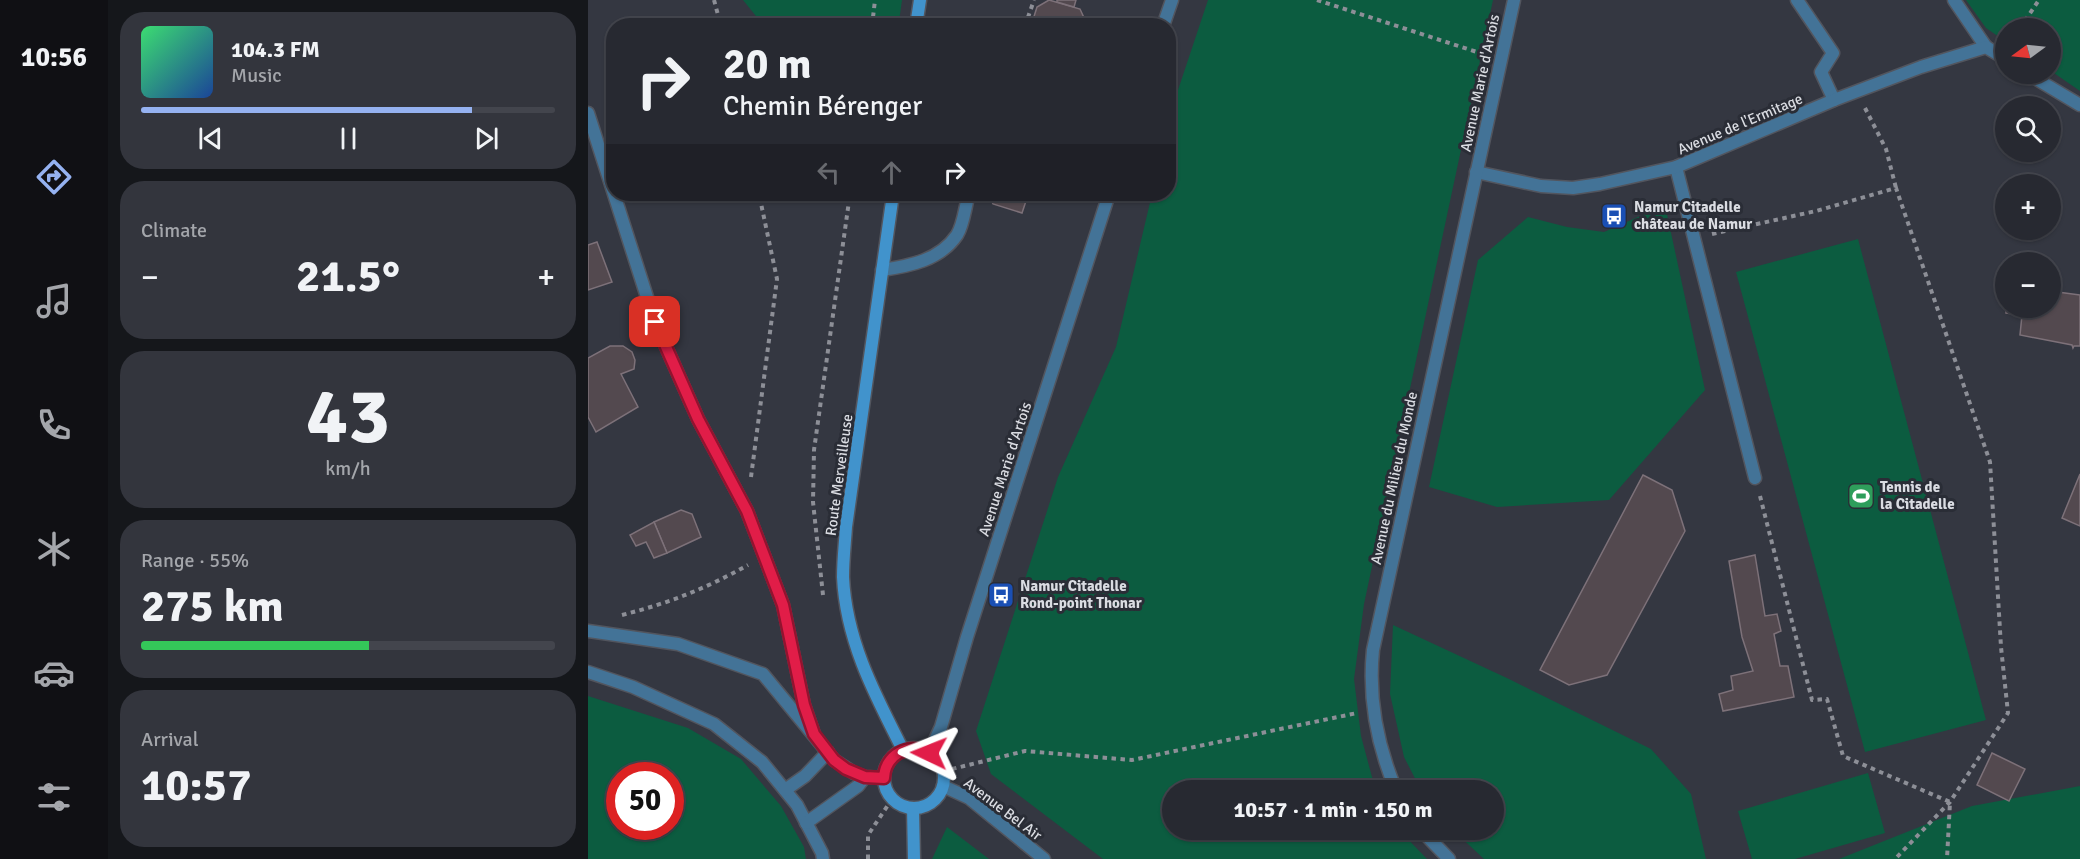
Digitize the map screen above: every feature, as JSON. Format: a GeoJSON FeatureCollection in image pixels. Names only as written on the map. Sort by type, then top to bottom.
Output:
{"type":"FeatureCollection","features":[{"type":"Feature","properties":{"kind":"main road"},"geometry":{"type":"LineString","coordinates":[[917,18],[920,0]]}},
{"type":"Feature","properties":{"kind":"main road","name":"Route Merveilleuse"},"geometry":{"type":"LineString","coordinates":[[892,201],[846,527],[843,579],[849,620],[861,661],[903,750]]}},
{"type":"Feature","properties":{"kind":"main road"},"geometry":{"type":"LineString","coordinates":[[917,749],[929,753],[939,762],[943,772],[943,786],[938,797],[930,804],[913,808],[900,805],[886,790],[885,769],[890,760],[903,750],[917,749]]}},
{"type":"Feature","properties":{"kind":"main road"},"geometry":{"type":"LineString","coordinates":[[913,808],[914,859]]}},
{"type":"Feature","properties":{"kind":"street"},"geometry":{"type":"LineString","coordinates":[[1166,18],[1172,0]]}},
{"type":"Feature","properties":{"kind":"street","name":"Avenue Marie d'Artois"},"geometry":{"type":"LineString","coordinates":[[1476,172],[1514,0]]}},
{"type":"Feature","properties":{"kind":"street"},"geometry":{"type":"LineString","coordinates":[[1797,0],[1833,53],[1821,72],[1834,100]]}},
{"type":"Feature","properties":{"kind":"street"},"geometry":{"type":"LineString","coordinates":[[1954,0],[1986,47],[1995,52]]}},
{"type":"Feature","properties":{"kind":"street","name":"Avenue de l'Ermitage"},"geometry":{"type":"LineString","coordinates":[[1476,172],[1541,186],[1573,188],[1676,167],[1857,91],[1921,67],[1986,47]]}},
{"type":"Feature","properties":{"kind":"street"},"geometry":{"type":"LineString","coordinates":[[2045,84],[2080,105]]}},
{"type":"Feature","properties":{"kind":"street"},"geometry":{"type":"LineString","coordinates":[[588,113],[606,169]]}},
{"type":"Feature","properties":{"kind":"street"},"geometry":{"type":"LineString","coordinates":[[1676,167],[1755,478]]}},
{"type":"Feature","properties":{"kind":"street","name":"Avenue du Milieu du Monde"},"geometry":{"type":"LineString","coordinates":[[1392,780],[1384,760],[1373,710],[1374,643],[1476,172]]}},
{"type":"Feature","properties":{"kind":"street"},"geometry":{"type":"LineString","coordinates":[[616,201],[655,322],[698,419],[747,511],[783,605],[804,705],[814,734]]}},
{"type":"Feature","properties":{"kind":"street"},"geometry":{"type":"LineString","coordinates":[[882,270],[911,266],[940,253],[958,234],[967,201]]}},
{"type":"Feature","properties":{"kind":"street","name":"Avenue Marie d'Artois"},"geometry":{"type":"LineString","coordinates":[[929,753],[941,727],[967,637],[1107,201]]}},
{"type":"Feature","properties":{"kind":"street"},"geometry":{"type":"LineString","coordinates":[[588,631],[678,644],[763,674],[828,752],[846,769],[865,777],[884,778]]}},
{"type":"Feature","properties":{"kind":"street"},"geometry":{"type":"LineString","coordinates":[[588,672],[633,687],[714,724],[762,762],[797,805],[823,859]]}},
{"type":"Feature","properties":{"kind":"street"},"geometry":{"type":"LineString","coordinates":[[785,790],[805,776],[828,752]]}},
{"type":"Feature","properties":{"kind":"street"},"geometry":{"type":"LineString","coordinates":[[806,823],[858,786],[865,777]]}},
{"type":"Feature","properties":{"kind":"street","name":"Avenue Bel Air"},"geometry":{"type":"LineString","coordinates":[[943,786],[969,798],[1044,859]]}},
{"type":"Feature","properties":{"kind":"street"},"geometry":{"type":"LineString","coordinates":[[1431,840],[1449,859]]}},
{"type":"Feature","properties":{"kind":"path"},"geometry":{"type":"LineString","coordinates":[[714,0],[719,18]]}},
{"type":"Feature","properties":{"kind":"path"},"geometry":{"type":"LineString","coordinates":[[873,18],[875,0]]}},
{"type":"Feature","properties":{"kind":"path"},"geometry":{"type":"LineString","coordinates":[[1028,18],[1034,0]]}},
{"type":"Feature","properties":{"kind":"path"},"geometry":{"type":"LineString","coordinates":[[1317,0],[1501,60]]}},
{"type":"Feature","properties":{"kind":"path"},"geometry":{"type":"LineString","coordinates":[[2027,18],[2040,0]]}},
{"type":"Feature","properties":{"kind":"path"},"geometry":{"type":"LineString","coordinates":[[1857,91],[1886,149],[1896,188],[1990,462],[2001,647],[2008,713],[1950,802],[1895,859]]}},
{"type":"Feature","properties":{"kind":"path"},"geometry":{"type":"LineString","coordinates":[[1694,238],[1816,211],[1896,188]]}},
{"type":"Feature","properties":{"kind":"path"},"geometry":{"type":"LineString","coordinates":[[747,511],[777,279],[760,201]]}},
{"type":"Feature","properties":{"kind":"path"},"geometry":{"type":"LineString","coordinates":[[825,600],[813,502],[814,450],[849,201]]}},
{"type":"Feature","properties":{"kind":"path"},"geometry":{"type":"LineString","coordinates":[[1755,478],[1812,700],[1827,699],[1844,756],[1950,802]]}},
{"type":"Feature","properties":{"kind":"path"},"geometry":{"type":"LineString","coordinates":[[622,615],[681,598],[709,586],[764,556]]}},
{"type":"Feature","properties":{"kind":"path"},"geometry":{"type":"LineString","coordinates":[[943,772],[1025,751],[1132,760],[1373,710]]}},
{"type":"Feature","properties":{"kind":"path"},"geometry":{"type":"LineString","coordinates":[[868,859],[868,835],[892,799]]}},
{"type":"Feature","properties":{"kind":"path"},"geometry":{"type":"LineString","coordinates":[[1947,859],[1950,802]]}},
{"type":"Feature","properties":{"kind":"green space"},"geometry":{"type":"Polygon","coordinates":[[[743,0],[902,0],[900,18],[758,18],[743,0]]]}},
{"type":"Feature","properties":{"kind":"green space"},"geometry":{"type":"Polygon","coordinates":[[[1208,0],[1493,0],[1364,604],[1354,679],[1361,736],[1374,780],[1162,780],[1162,840],[1409,840],[1427,859],[1103,859],[991,774],[976,731],[1058,477],[1116,347],[1150,201],[1176,201],[1176,96],[1208,0]]]}},
{"type":"Feature","properties":{"kind":"green space"},"geometry":{"type":"Polygon","coordinates":[[[1966,0],[2080,0],[2080,91],[2061,78],[2061,18],[1995,18],[1995,34],[1986,28],[1966,0]]]}},
{"type":"Feature","properties":{"kind":"green space"},"geometry":{"type":"Polygon","coordinates":[[[1665,205],[1705,390],[1609,500],[1497,507],[1429,487],[1478,260],[1528,217],[1567,227],[1604,232],[1665,205]]]}},
{"type":"Feature","properties":{"kind":"green space","name":"Tennis de la Citadelle"},"geometry":{"type":"Polygon","coordinates":[[[1858,239],[1986,720],[1865,752],[1736,272],[1858,239]]]}},
{"type":"Feature","properties":{"kind":"green space"},"geometry":{"type":"Polygon","coordinates":[[[1393,625],[1651,749],[1691,794],[1706,859],[1484,859],[1464,840],[1504,840],[1504,780],[1416,780],[1404,757],[1390,694],[1393,625]]]}},
{"type":"Feature","properties":{"kind":"green space"},"geometry":{"type":"Polygon","coordinates":[[[588,696],[688,728],[741,759],[781,806],[804,847],[806,859],[588,859],[588,696]]]}},
{"type":"Feature","properties":{"kind":"green space"},"geometry":{"type":"Polygon","coordinates":[[[1868,773],[1885,833],[1795,859],[1752,859],[1738,811],[1868,773]]]}},
{"type":"Feature","properties":{"kind":"green space"},"geometry":{"type":"Polygon","coordinates":[[[2080,786],[2080,859],[1839,859],[1972,806],[2080,786]]]}},
{"type":"Feature","properties":{"kind":"green space"},"geometry":{"type":"Polygon","coordinates":[[[947,827],[989,859],[932,859],[947,827]]]}},
{"type":"Feature","properties":{"kind":"building"},"geometry":{"type":"Polygon","coordinates":[[[1049,0],[1080,9],[1084,18],[1034,18],[1037,7],[1049,0]]]}},
{"type":"Feature","properties":{"kind":"building"},"geometry":{"type":"Polygon","coordinates":[[[1057,0],[1076,0],[1074,7],[1057,2],[1057,0]]]}},
{"type":"Feature","properties":{"kind":"building"},"geometry":{"type":"Polygon","coordinates":[[[992,201],[1026,201],[1022,213],[993,204],[992,201]]]}},
{"type":"Feature","properties":{"kind":"building"},"geometry":{"type":"Polygon","coordinates":[[[597,242],[612,282],[588,290],[588,245],[597,242]]]}},
{"type":"Feature","properties":{"kind":"building"},"geometry":{"type":"Polygon","coordinates":[[[2061,292],[2080,295],[2080,346],[2073,348],[2072,345],[2020,335],[2022,318],[2061,318],[2061,292]]]}},
{"type":"Feature","properties":{"kind":"building"},"geometry":{"type":"Polygon","coordinates":[[[610,346],[623,346],[632,352],[635,360],[634,369],[621,374],[638,407],[596,432],[588,417],[588,358],[610,346]]]}},
{"type":"Feature","properties":{"kind":"building"},"geometry":{"type":"Polygon","coordinates":[[[2080,474],[2080,526],[2062,518],[2080,474]]]}},
{"type":"Feature","properties":{"kind":"building"},"geometry":{"type":"Polygon","coordinates":[[[1643,475],[1672,490],[1685,531],[1607,675],[1569,685],[1540,670],[1643,475]]]}},
{"type":"Feature","properties":{"kind":"building"},"geometry":{"type":"Polygon","coordinates":[[[681,510],[692,514],[701,537],[667,553],[654,522],[681,510]]]}},
{"type":"Feature","properties":{"kind":"building"},"geometry":{"type":"Polygon","coordinates":[[[654,522],[667,553],[654,558],[646,542],[636,546],[630,535],[654,522]]]}},
{"type":"Feature","properties":{"kind":"building"},"geometry":{"type":"Polygon","coordinates":[[[1755,555],[1765,616],[1777,614],[1781,631],[1774,634],[1780,666],[1788,666],[1794,697],[1723,711],[1719,694],[1733,690],[1731,676],[1753,671],[1742,637],[1729,561],[1755,555]]]}},
{"type":"Feature","properties":{"kind":"building"},"geometry":{"type":"Polygon","coordinates":[[[1992,753],[2025,769],[2009,801],[1977,785],[1992,753]]]}},
{"type":"Feature","properties":{"kind":"place","name":"Namur Citadelle château de Namur"},"geometry":{"type":"Point","coordinates":[1614,216]}},
{"type":"Feature","properties":{"kind":"place","name":"Tennis de la Citadelle"},"geometry":{"type":"Point","coordinates":[1861,496]}},
{"type":"Feature","properties":{"kind":"place","name":"Namur Citadelle Rond-point Thonar"},"geometry":{"type":"Point","coordinates":[1001,595]}},
{"type":"Feature","properties":{"kind":"route"},"geometry":{"type":"LineString","coordinates":[[655,322],[698,419],[747,511],[783,605],[804,705],[814,734],[834,760],[846,769],[865,777],[884,778],[885,769],[890,760],[903,750],[912,748],[929,753]]}}]}
